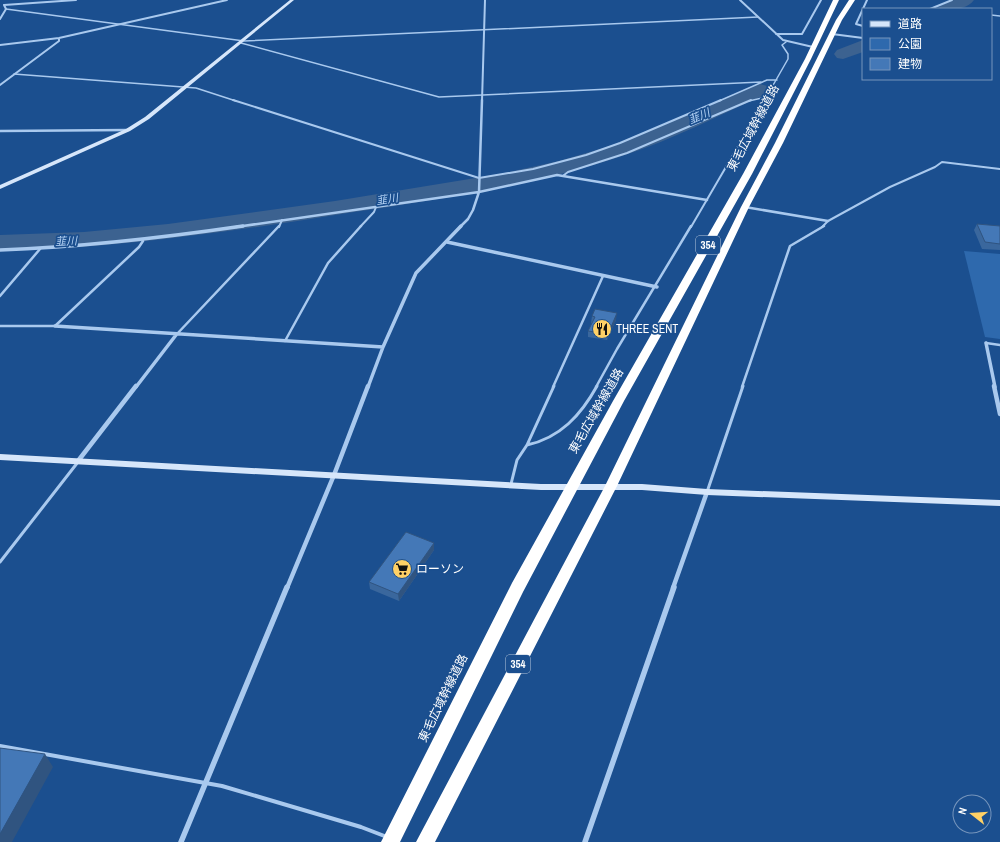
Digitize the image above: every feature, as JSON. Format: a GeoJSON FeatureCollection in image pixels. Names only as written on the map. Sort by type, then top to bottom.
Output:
{"type":"FeatureCollection","features":[{"type":"Feature","properties":{"kind":"highway","name":"東毛広域幹線道路"},"geometry":{"type":"LineString","coordinates":[[391,841],[476,666],[572,487],[686,286],[765,141],[836,0]]}},
{"type":"Feature","properties":{"kind":"highway","name":"354"},"geometry":{"type":"LineString","coordinates":[[425,842],[611,486],[745,207],[779,143],[832,34],[852,0]]}},
{"type":"Feature","properties":{"kind":"street"},"geometry":{"type":"LineString","coordinates":[[4,5],[12,0]]}},
{"type":"Feature","properties":{"kind":"street"},"geometry":{"type":"LineString","coordinates":[[4,5],[76,0]]}},
{"type":"Feature","properties":{"kind":"street"},"geometry":{"type":"LineString","coordinates":[[0,45],[59,38],[227,0]]}},
{"type":"Feature","properties":{"kind":"street"},"geometry":{"type":"LineString","coordinates":[[0,188],[128,130],[147,118],[188,87],[292,0]]}},
{"type":"Feature","properties":{"kind":"street"},"geometry":{"type":"LineString","coordinates":[[181,842],[334,475],[383,347],[416,273],[447,242],[473,210],[479,191],[485,0]]}},
{"type":"Feature","properties":{"kind":"street"},"geometry":{"type":"LineString","coordinates":[[740,0],[786,42],[813,47]]}},
{"type":"Feature","properties":{"kind":"street"},"geometry":{"type":"LineString","coordinates":[[776,34],[802,34],[820,0]]}},
{"type":"Feature","properties":{"kind":"street"},"geometry":{"type":"LineString","coordinates":[[932,8],[952,0]]}},
{"type":"Feature","properties":{"kind":"street"},"geometry":{"type":"LineString","coordinates":[[0,19],[6,10],[4,5]]}},
{"type":"Feature","properties":{"kind":"street"},"geometry":{"type":"LineString","coordinates":[[862,11],[856,24],[862,26]]}},
{"type":"Feature","properties":{"kind":"street"},"geometry":{"type":"LineString","coordinates":[[832,34],[862,38]]}},
{"type":"Feature","properties":{"kind":"street"},"geometry":{"type":"LineString","coordinates":[[0,85],[59,41],[59,38]]}},
{"type":"Feature","properties":{"kind":"street"},"geometry":{"type":"LineString","coordinates":[[0,131],[128,130]]}},
{"type":"Feature","properties":{"kind":"street"},"geometry":{"type":"LineString","coordinates":[[0,250],[40,249],[143,241],[479,191],[550,175],[564,175],[707,200]]}},
{"type":"Feature","properties":{"kind":"street"},"geometry":{"type":"LineString","coordinates":[[745,207],[828,221]]}},
{"type":"Feature","properties":{"kind":"street"},"geometry":{"type":"LineString","coordinates":[[447,242],[657,287]]}},
{"type":"Feature","properties":{"kind":"street"},"geometry":{"type":"LineString","coordinates":[[56,326],[176,335],[383,347]]}},
{"type":"Feature","properties":{"kind":"street"},"geometry":{"type":"LineString","coordinates":[[78,462],[176,335]]}},
{"type":"Feature","properties":{"kind":"street"},"geometry":{"type":"LineString","coordinates":[[986,343],[1000,414]]}},
{"type":"Feature","properties":{"kind":"street"},"geometry":{"type":"LineString","coordinates":[[0,457],[572,487],[642,486],[707,492],[1000,503]]}},
{"type":"Feature","properties":{"kind":"street"},"geometry":{"type":"LineString","coordinates":[[585,842],[707,492]]}},
{"type":"Feature","properties":{"kind":"lane"},"geometry":{"type":"LineString","coordinates":[[0,12],[15,9],[243,42],[434,96],[482,96],[762,82]]}},
{"type":"Feature","properties":{"kind":"lane"},"geometry":{"type":"LineString","coordinates":[[243,42],[758,17]]}},
{"type":"Feature","properties":{"kind":"lane"},"geometry":{"type":"LineString","coordinates":[[527,445],[536,444],[552,437],[575,418],[584,406],[622,340],[657,287],[777,80],[789,57],[782,45],[786,42]]}},
{"type":"Feature","properties":{"kind":"lane"},"geometry":{"type":"LineString","coordinates":[[14,74],[196,88],[479,180],[552,164],[620,143],[762,82],[777,80]]}},
{"type":"Feature","properties":{"kind":"lane"},"geometry":{"type":"LineString","coordinates":[[564,175],[568,172],[626,153],[753,99],[766,97]]}},
{"type":"Feature","properties":{"kind":"lane"},"geometry":{"type":"LineString","coordinates":[[707,492],[789,248],[826,225],[828,221],[890,187],[935,167],[942,162],[1000,169]]}},
{"type":"Feature","properties":{"kind":"lane"},"geometry":{"type":"LineString","coordinates":[[285,341],[328,264],[374,212],[376,206]]}},
{"type":"Feature","properties":{"kind":"lane"},"geometry":{"type":"LineString","coordinates":[[176,335],[279,227],[282,220]]}},
{"type":"Feature","properties":{"kind":"lane"},"geometry":{"type":"LineString","coordinates":[[0,326],[56,326],[59,321],[139,247],[143,241]]}},
{"type":"Feature","properties":{"kind":"lane"},"geometry":{"type":"LineString","coordinates":[[0,296],[40,249]]}},
{"type":"Feature","properties":{"kind":"lane"},"geometry":{"type":"LineString","coordinates":[[511,484],[517,460],[527,445],[603,276]]}},
{"type":"Feature","properties":{"kind":"lane"},"geometry":{"type":"LineString","coordinates":[[986,343],[1000,345]]}},
{"type":"Feature","properties":{"kind":"lane"},"geometry":{"type":"LineString","coordinates":[[0,562],[78,462]]}},
{"type":"Feature","properties":{"kind":"lane"},"geometry":{"type":"LineString","coordinates":[[0,746],[205,783],[361,827],[391,841]]}},
{"type":"Feature","properties":{"kind":"green space"},"geometry":{"type":"Polygon","coordinates":[[[964,251],[1000,254],[1000,339],[985,337],[964,251]]]}},
{"type":"Feature","properties":{"kind":"building"},"geometry":{"type":"Polygon","coordinates":[[[977,224],[1000,226],[1000,244],[985,242],[977,224]]]}},
{"type":"Feature","properties":{"kind":"building"},"geometry":{"type":"Polygon","coordinates":[[[595,309],[617,313],[608,334],[588,331],[595,317],[592,316],[595,309]]]}},
{"type":"Feature","properties":{"kind":"building","name":"ローソン"},"geometry":{"type":"Polygon","coordinates":[[[406,532],[434,543],[398,594],[369,582],[406,532]]]}},
{"type":"Feature","properties":{"kind":"building"},"geometry":{"type":"Polygon","coordinates":[[[0,748],[45,754],[0,834],[0,748]]]}},
{"type":"Feature","properties":{"kind":"waterway","name":"韮川"},"geometry":{"type":"LineString","coordinates":[[948,8],[966,0]]}},
{"type":"Feature","properties":{"kind":"waterway","name":"韮川"},"geometry":{"type":"LineString","coordinates":[[843,54],[862,45]]}},
{"type":"Feature","properties":{"kind":"waterway","name":"韮川"},"geometry":{"type":"LineString","coordinates":[[0,243],[84,240],[168,232],[252,221],[434,193],[500,181],[565,166],[639,143],[760,90]]}},
{"type":"Feature","properties":{"kind":"place","name":"THREE SENT"},"geometry":{"type":"Point","coordinates":[602,329]}},
{"type":"Feature","properties":{"kind":"place","name":"ローソン"},"geometry":{"type":"Point","coordinates":[402,569]}}]}
